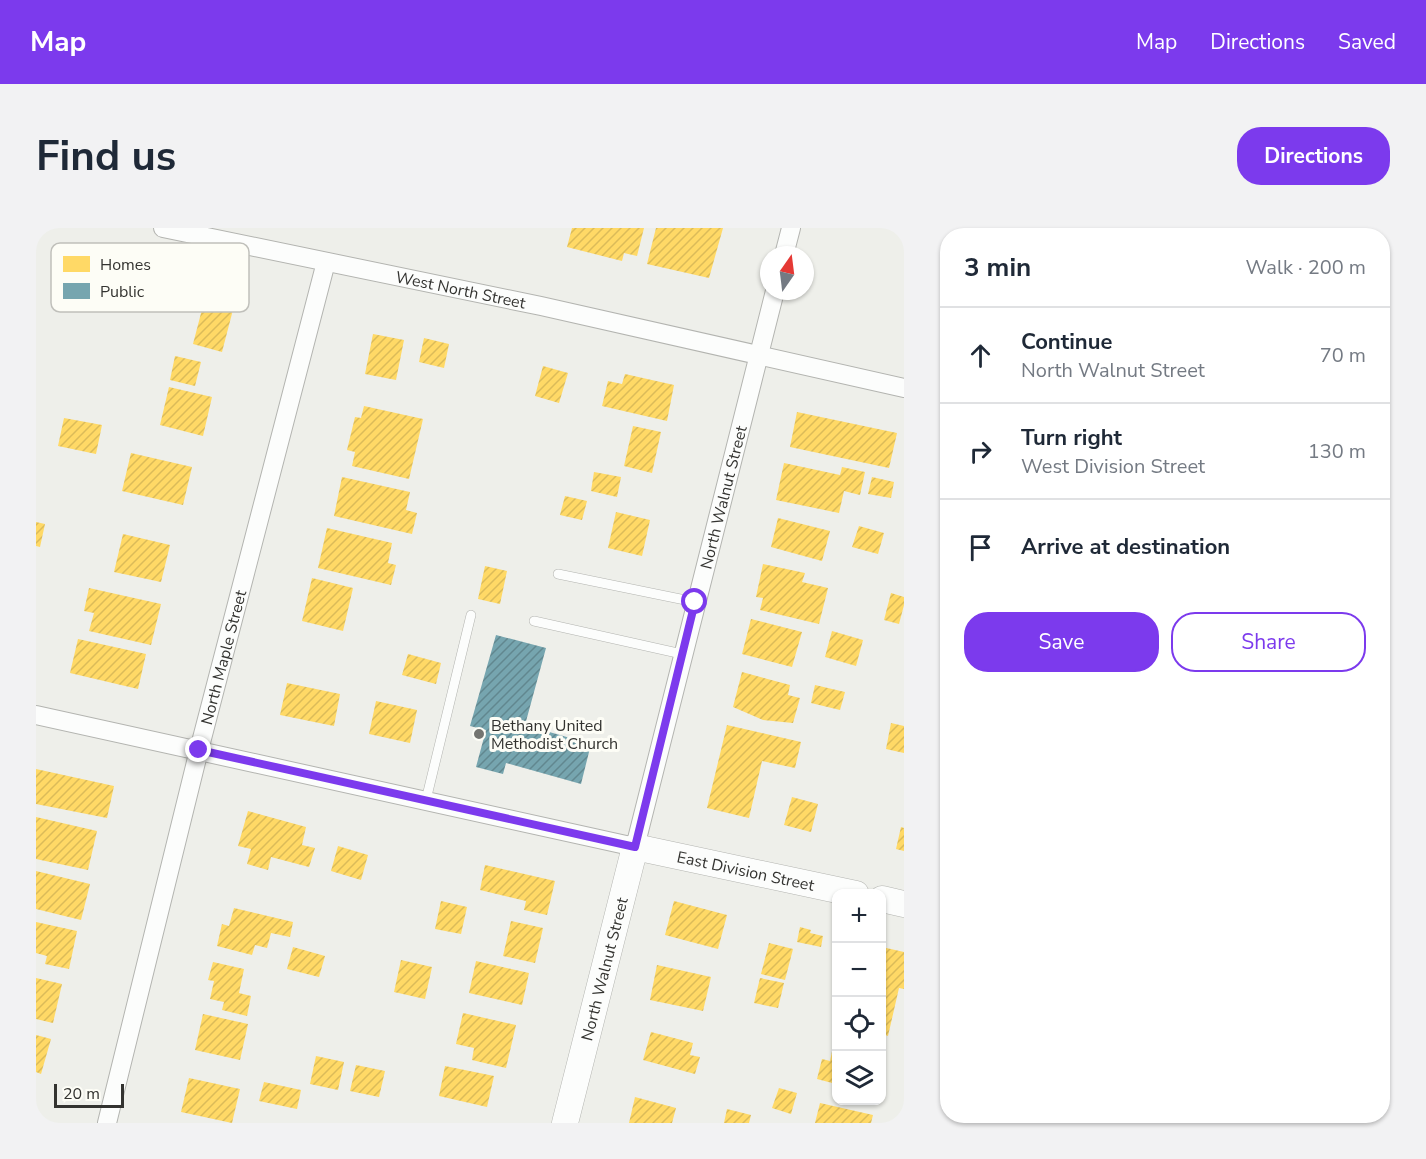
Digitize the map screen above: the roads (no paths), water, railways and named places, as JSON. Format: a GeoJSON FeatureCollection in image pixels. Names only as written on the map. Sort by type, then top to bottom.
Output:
{"type":"FeatureCollection","features":[{"type":"Feature","properties":{"kind":"street","name":"West North Street"},"geometry":{"type":"LineString","coordinates":[[163,228],[235,243]]}},
{"type":"Feature","properties":{"kind":"street"},"geometry":{"type":"LineString","coordinates":[[786,246],[791,228]]}},
{"type":"Feature","properties":{"kind":"street","name":"West North Street"},"geometry":{"type":"LineString","coordinates":[[249,246],[530,304],[904,388]]}},
{"type":"Feature","properties":{"kind":"street","name":"North Maple Street"},"geometry":{"type":"LineString","coordinates":[[107,1123],[199,750],[326,262]]}},
{"type":"Feature","properties":{"kind":"street","name":"North Walnut Street"},"geometry":{"type":"LineString","coordinates":[[565,1123],[773,300]]}},
{"type":"Feature","properties":{"kind":"street"},"geometry":{"type":"LineString","coordinates":[[36,716],[635,847]]}},
{"type":"Feature","properties":{"kind":"street","name":"East Division Street"},"geometry":{"type":"LineString","coordinates":[[635,847],[832,889]]}},
{"type":"Feature","properties":{"kind":"street"},"geometry":{"type":"LineString","coordinates":[[886,900],[904,904]]}},
{"type":"Feature","properties":{"kind":"lane"},"geometry":{"type":"LineString","coordinates":[[558,574],[695,602]]}},
{"type":"Feature","properties":{"kind":"lane"},"geometry":{"type":"LineString","coordinates":[[426,800],[471,615]]}},
{"type":"Feature","properties":{"kind":"lane"},"geometry":{"type":"LineString","coordinates":[[534,621],[682,654]]}},
{"type":"Feature","properties":{"kind":"place","name":"Bethany United Methodist Church"},"geometry":{"type":"Point","coordinates":[479,734]}}]}
